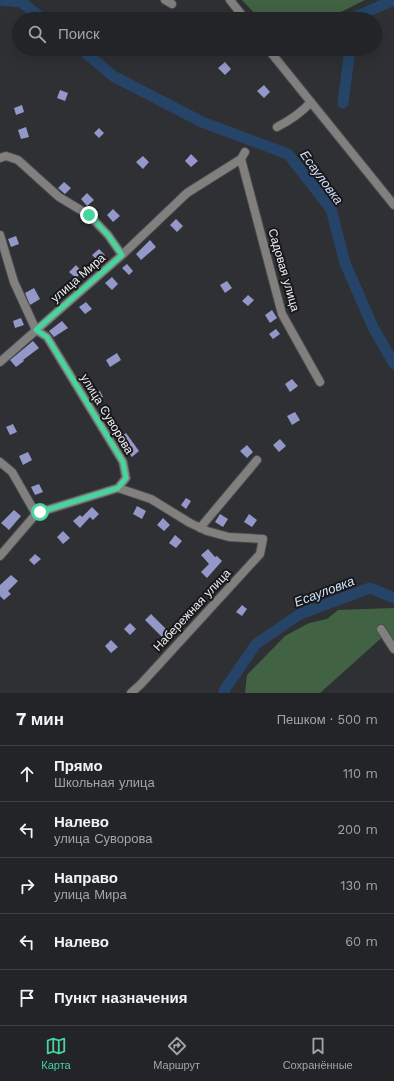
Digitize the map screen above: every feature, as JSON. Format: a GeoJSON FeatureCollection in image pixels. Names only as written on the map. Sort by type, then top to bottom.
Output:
{"type":"FeatureCollection","features":[{"type":"Feature","properties":{"kind":"street"},"geometry":{"type":"LineString","coordinates":[[230,0],[239,12]]}},
{"type":"Feature","properties":{"kind":"street"},"geometry":{"type":"LineString","coordinates":[[274,56],[394,205]]}},
{"type":"Feature","properties":{"kind":"street"},"geometry":{"type":"LineString","coordinates":[[277,127],[302,112],[311,102]]}},
{"type":"Feature","properties":{"kind":"street"},"geometry":{"type":"LineString","coordinates":[[0,158],[6,156],[18,160],[59,197],[89,215],[108,235],[122,255]]}},
{"type":"Feature","properties":{"kind":"street","name":"улица Мира"},"geometry":{"type":"LineString","coordinates":[[0,362],[122,255],[187,193],[243,156]]}},
{"type":"Feature","properties":{"kind":"street","name":"Садовая улица"},"geometry":{"type":"LineString","coordinates":[[243,156],[282,314],[320,382]]}},
{"type":"Feature","properties":{"kind":"street","name":"улица Суворова"},"geometry":{"type":"LineString","coordinates":[[0,235],[14,282],[36,330],[47,337],[123,462],[126,478],[118,488]]}},
{"type":"Feature","properties":{"kind":"street"},"geometry":{"type":"LineString","coordinates":[[0,556],[36,514],[118,488],[151,499],[190,524],[200,528],[257,460]]}},
{"type":"Feature","properties":{"kind":"street"},"geometry":{"type":"LineString","coordinates":[[0,462],[12,472],[36,514]]}},
{"type":"Feature","properties":{"kind":"street","name":"Набережная улица"},"geometry":{"type":"LineString","coordinates":[[130,693],[141,684],[260,554],[264,539],[229,536],[200,528]]}},
{"type":"Feature","properties":{"kind":"street"},"geometry":{"type":"LineString","coordinates":[[381,629],[394,649]]}},
{"type":"Feature","properties":{"kind":"green space"},"geometry":{"type":"Polygon","coordinates":[[[242,0],[365,0],[341,12],[253,12],[242,0]]]}},
{"type":"Feature","properties":{"kind":"green space"},"geometry":{"type":"Polygon","coordinates":[[[394,608],[394,641],[388,632],[320,693],[245,693],[247,675],[285,636],[309,623],[327,619],[338,610],[394,608]]]}},
{"type":"Feature","properties":{"kind":"building"},"geometry":{"type":"Polygon","coordinates":[[[225,62],[231,69],[225,75],[218,68],[225,62]]]}},
{"type":"Feature","properties":{"kind":"building"},"geometry":{"type":"Polygon","coordinates":[[[264,85],[270,92],[264,98],[257,91],[264,85]]]}},
{"type":"Feature","properties":{"kind":"building"},"geometry":{"type":"Polygon","coordinates":[[[60,90],[68,93],[65,101],[57,98],[60,90]]]}},
{"type":"Feature","properties":{"kind":"building"},"geometry":{"type":"Polygon","coordinates":[[[22,105],[24,112],[16,115],[14,108],[22,105]]]}},
{"type":"Feature","properties":{"kind":"building"},"geometry":{"type":"Polygon","coordinates":[[[26,127],[29,137],[21,139],[18,130],[26,127]]]}},
{"type":"Feature","properties":{"kind":"building"},"geometry":{"type":"Polygon","coordinates":[[[99,128],[104,133],[99,138],[94,133],[99,128]]]}},
{"type":"Feature","properties":{"kind":"building"},"geometry":{"type":"Polygon","coordinates":[[[191,154],[198,161],[191,167],[185,161],[191,154]]]}},
{"type":"Feature","properties":{"kind":"building"},"geometry":{"type":"Polygon","coordinates":[[[143,156],[149,162],[143,169],[136,162],[143,156]]]}},
{"type":"Feature","properties":{"kind":"building"},"geometry":{"type":"Polygon","coordinates":[[[64,182],[71,188],[65,194],[58,188],[64,182]]]}},
{"type":"Feature","properties":{"kind":"building"},"geometry":{"type":"Polygon","coordinates":[[[87,193],[94,200],[87,206],[81,199],[87,193]]]}},
{"type":"Feature","properties":{"kind":"building"},"geometry":{"type":"Polygon","coordinates":[[[113,209],[120,216],[113,222],[107,215],[113,209]]]}},
{"type":"Feature","properties":{"kind":"building"},"geometry":{"type":"Polygon","coordinates":[[[176,219],[183,226],[177,232],[170,225],[176,219]]]}},
{"type":"Feature","properties":{"kind":"building"},"geometry":{"type":"Polygon","coordinates":[[[16,236],[19,244],[11,247],[8,239],[16,236]]]}},
{"type":"Feature","properties":{"kind":"building"},"geometry":{"type":"Polygon","coordinates":[[[150,240],[156,247],[141,260],[136,254],[150,240]]]}},
{"type":"Feature","properties":{"kind":"building"},"geometry":{"type":"Polygon","coordinates":[[[99,249],[105,255],[99,262],[92,255],[99,249]]]}},
{"type":"Feature","properties":{"kind":"building"},"geometry":{"type":"Polygon","coordinates":[[[127,264],[133,271],[129,275],[122,268],[127,264]]]}},
{"type":"Feature","properties":{"kind":"building"},"geometry":{"type":"Polygon","coordinates":[[[76,265],[82,272],[76,278],[69,272],[76,265]]]}},
{"type":"Feature","properties":{"kind":"building"},"geometry":{"type":"Polygon","coordinates":[[[112,277],[118,284],[112,290],[105,283],[112,277]]]}},
{"type":"Feature","properties":{"kind":"building"},"geometry":{"type":"Polygon","coordinates":[[[227,281],[232,288],[225,293],[220,285],[227,281]]]}},
{"type":"Feature","properties":{"kind":"building"},"geometry":{"type":"Polygon","coordinates":[[[34,288],[40,299],[30,305],[25,293],[34,288]]]}},
{"type":"Feature","properties":{"kind":"building"},"geometry":{"type":"Polygon","coordinates":[[[248,295],[254,300],[248,306],[242,301],[248,295]]]}},
{"type":"Feature","properties":{"kind":"building"},"geometry":{"type":"Polygon","coordinates":[[[86,302],[92,309],[85,314],[79,307],[86,302]]]}},
{"type":"Feature","properties":{"kind":"building"},"geometry":{"type":"Polygon","coordinates":[[[272,310],[277,318],[270,323],[265,315],[272,310]]]}},
{"type":"Feature","properties":{"kind":"building"},"geometry":{"type":"Polygon","coordinates":[[[21,318],[24,325],[15,328],[13,321],[21,318]]]}},
{"type":"Feature","properties":{"kind":"building"},"geometry":{"type":"Polygon","coordinates":[[[62,321],[68,328],[54,337],[49,331],[62,321]]]}},
{"type":"Feature","properties":{"kind":"building"},"geometry":{"type":"Polygon","coordinates":[[[276,329],[280,334],[273,339],[269,334],[276,329]]]}},
{"type":"Feature","properties":{"kind":"building"},"geometry":{"type":"Polygon","coordinates":[[[33,341],[39,348],[16,367],[10,360],[33,341]]]}},
{"type":"Feature","properties":{"kind":"building"},"geometry":{"type":"Polygon","coordinates":[[[117,353],[121,360],[110,367],[106,360],[117,353]]]}},
{"type":"Feature","properties":{"kind":"building"},"geometry":{"type":"Polygon","coordinates":[[[292,379],[298,386],[290,392],[285,384],[292,379]]]}},
{"type":"Feature","properties":{"kind":"building"},"geometry":{"type":"Polygon","coordinates":[[[100,391],[103,397],[96,402],[92,395],[100,391]]]}},
{"type":"Feature","properties":{"kind":"building"},"geometry":{"type":"Polygon","coordinates":[[[106,406],[111,413],[105,417],[100,410],[106,406]]]}},
{"type":"Feature","properties":{"kind":"building"},"geometry":{"type":"Polygon","coordinates":[[[295,412],[300,420],[292,425],[287,416],[295,412]]]}},
{"type":"Feature","properties":{"kind":"building"},"geometry":{"type":"Polygon","coordinates":[[[13,424],[17,432],[10,435],[6,427],[13,424]]]}},
{"type":"Feature","properties":{"kind":"building"},"geometry":{"type":"Polygon","coordinates":[[[126,433],[139,451],[132,457],[118,440],[126,433]]]}},
{"type":"Feature","properties":{"kind":"building"},"geometry":{"type":"Polygon","coordinates":[[[280,439],[286,446],[279,452],[273,445],[280,439]]]}},
{"type":"Feature","properties":{"kind":"building"},"geometry":{"type":"Polygon","coordinates":[[[247,445],[253,452],[247,458],[240,451],[247,445]]]}},
{"type":"Feature","properties":{"kind":"building"},"geometry":{"type":"Polygon","coordinates":[[[28,452],[32,460],[23,465],[19,456],[28,452]]]}},
{"type":"Feature","properties":{"kind":"building"},"geometry":{"type":"Polygon","coordinates":[[[39,484],[43,492],[35,495],[31,487],[39,484]]]}},
{"type":"Feature","properties":{"kind":"building"},"geometry":{"type":"Polygon","coordinates":[[[186,498],[191,501],[186,509],[181,505],[186,498]]]}},
{"type":"Feature","properties":{"kind":"building"},"geometry":{"type":"Polygon","coordinates":[[[137,506],[146,511],[142,519],[133,514],[137,506]]]}},
{"type":"Feature","properties":{"kind":"building"},"geometry":{"type":"Polygon","coordinates":[[[92,507],[99,514],[93,520],[90,517],[80,528],[73,521],[80,515],[82,517],[92,507]]]}},
{"type":"Feature","properties":{"kind":"building"},"geometry":{"type":"Polygon","coordinates":[[[14,510],[21,516],[9,530],[1,523],[14,510]]]}},
{"type":"Feature","properties":{"kind":"building"},"geometry":{"type":"Polygon","coordinates":[[[220,514],[228,519],[223,527],[215,522],[220,514]]]}},
{"type":"Feature","properties":{"kind":"building"},"geometry":{"type":"Polygon","coordinates":[[[249,514],[257,520],[252,527],[244,522],[249,514]]]}},
{"type":"Feature","properties":{"kind":"building"},"geometry":{"type":"Polygon","coordinates":[[[163,518],[170,525],[164,531],[157,525],[163,518]]]}},
{"type":"Feature","properties":{"kind":"building"},"geometry":{"type":"Polygon","coordinates":[[[63,531],[70,538],[63,544],[57,537],[63,531]]]}},
{"type":"Feature","properties":{"kind":"building"},"geometry":{"type":"Polygon","coordinates":[[[175,535],[182,541],[176,548],[169,543],[175,535]]]}},
{"type":"Feature","properties":{"kind":"building"},"geometry":{"type":"Polygon","coordinates":[[[208,549],[215,557],[217,556],[222,561],[207,578],[201,572],[209,564],[201,555],[208,549]]]}},
{"type":"Feature","properties":{"kind":"building"},"geometry":{"type":"Polygon","coordinates":[[[35,554],[41,559],[34,565],[29,560],[35,554]]]}},
{"type":"Feature","properties":{"kind":"building"},"geometry":{"type":"Polygon","coordinates":[[[11,575],[18,581],[8,591],[11,594],[4,600],[0,596],[0,585],[11,575]]]}},
{"type":"Feature","properties":{"kind":"building"},"geometry":{"type":"Polygon","coordinates":[[[242,605],[247,609],[242,616],[236,612],[242,605]]]}},
{"type":"Feature","properties":{"kind":"building"},"geometry":{"type":"Polygon","coordinates":[[[151,614],[168,631],[162,637],[145,620],[151,614]]]}},
{"type":"Feature","properties":{"kind":"building"},"geometry":{"type":"Polygon","coordinates":[[[130,623],[136,629],[130,635],[124,629],[130,623]]]}},
{"type":"Feature","properties":{"kind":"building"},"geometry":{"type":"Polygon","coordinates":[[[111,640],[118,647],[111,653],[105,646],[111,640]]]}},
{"type":"Feature","properties":{"kind":"waterway","name":"Есауловка"},"geometry":{"type":"LineString","coordinates":[[1,0],[21,2],[34,12]]}},
{"type":"Feature","properties":{"kind":"waterway","name":"Есауловка"},"geometry":{"type":"LineString","coordinates":[[366,12],[394,0]]}},
{"type":"Feature","properties":{"kind":"waterway","name":"Есауловка"},"geometry":{"type":"LineString","coordinates":[[89,56],[113,76],[202,122],[288,154],[331,209],[345,263],[373,327],[394,364]]}},
{"type":"Feature","properties":{"kind":"waterway","name":"Есауловка"},"geometry":{"type":"LineString","coordinates":[[343,103],[349,56]]}},
{"type":"Feature","properties":{"kind":"waterway","name":"Есауловка"},"geometry":{"type":"LineString","coordinates":[[224,693],[225,689],[256,644],[300,614],[370,588],[394,598]]}},
{"type":"Feature","properties":{"kind":"route"},"geometry":{"type":"LineString","coordinates":[[40,512],[118,488],[126,478],[123,462],[47,337],[36,330],[122,255],[108,235],[89,215]]}}]}
